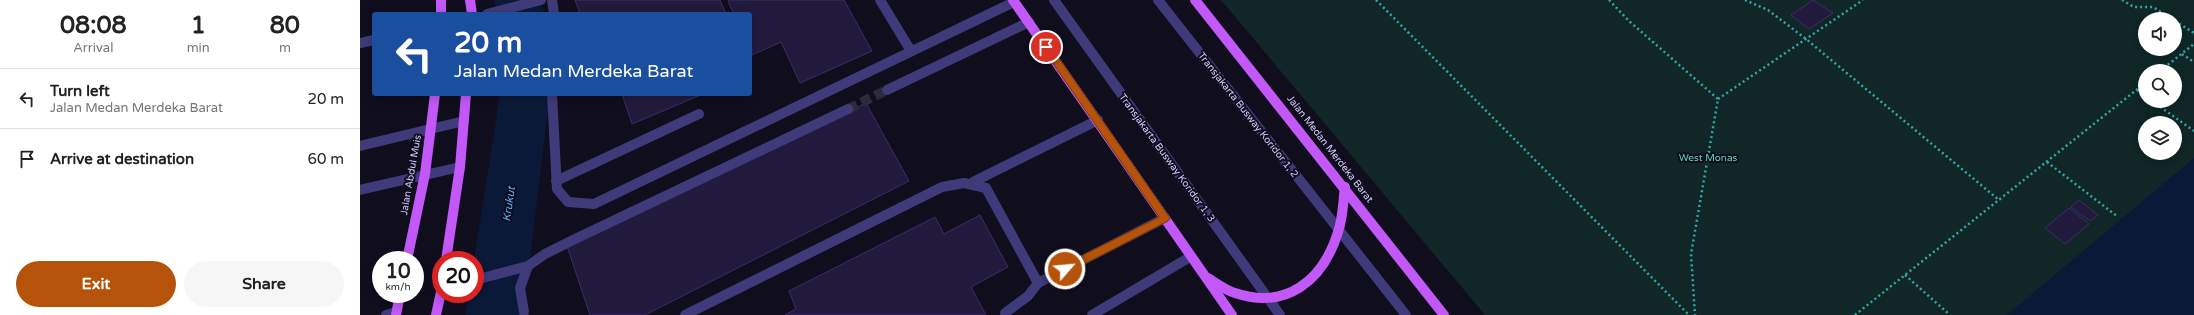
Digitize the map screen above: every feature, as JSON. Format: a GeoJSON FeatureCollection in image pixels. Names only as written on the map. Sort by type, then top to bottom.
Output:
{"type":"FeatureCollection","features":[{"type":"Feature","properties":{"kind":"main road"},"geometry":{"type":"LineString","coordinates":[[441,0],[441,12]]}},
{"type":"Feature","properties":{"kind":"main road"},"geometry":{"type":"LineString","coordinates":[[470,0],[472,12]]}},
{"type":"Feature","properties":{"kind":"main road","name":"Jalan Medan Merdeka Barat"},"geometry":{"type":"LineString","coordinates":[[1195,0],[1345,187],[1444,315]]}},
{"type":"Feature","properties":{"kind":"main road"},"geometry":{"type":"LineString","coordinates":[[1013,1],[1098,120],[1190,257],[1232,315]]}},
{"type":"Feature","properties":{"kind":"main road","name":"Jalan Abdul Muis"},"geometry":{"type":"LineString","coordinates":[[409,251],[425,174],[435,96]]}},
{"type":"Feature","properties":{"kind":"main road"},"geometry":{"type":"LineString","coordinates":[[447,251],[460,167],[466,96]]}},
{"type":"Feature","properties":{"kind":"main road"},"geometry":{"type":"LineString","coordinates":[[1205,276],[1234,293],[1268,299],[1290,293],[1308,283],[1328,260],[1339,231],[1345,187]]}},
{"type":"Feature","properties":{"kind":"main road"},"geometry":{"type":"LineString","coordinates":[[392,314],[396,303]]}},
{"type":"Feature","properties":{"kind":"main road"},"geometry":{"type":"LineString","coordinates":[[436,315],[439,303]]}},
{"type":"Feature","properties":{"kind":"street"},"geometry":{"type":"LineString","coordinates":[[494,12],[541,0]]}},
{"type":"Feature","properties":{"kind":"street"},"geometry":{"type":"LineString","coordinates":[[552,0],[554,4],[554,12]]}},
{"type":"Feature","properties":{"kind":"street"},"geometry":{"type":"LineString","coordinates":[[880,0],[911,51]]}},
{"type":"Feature","properties":{"kind":"street","name":"Transjakarta Busway Koridor 1, 3"},"geometry":{"type":"LineString","coordinates":[[1054,0],[1280,315]]}},
{"type":"Feature","properties":{"kind":"street","name":"Transjakarta Busway Koridor 1, 2"},"geometry":{"type":"LineString","coordinates":[[1158,0],[1406,315]]}},
{"type":"Feature","properties":{"kind":"street"},"geometry":{"type":"LineString","coordinates":[[552,96],[557,189],[568,202],[594,204],[1013,1]]}},
{"type":"Feature","properties":{"kind":"street"},"geometry":{"type":"LineString","coordinates":[[887,90],[1029,22]]}},
{"type":"Feature","properties":{"kind":"street"},"geometry":{"type":"LineString","coordinates":[[360,43],[372,40]]}},
{"type":"Feature","properties":{"kind":"street"},"geometry":{"type":"LineString","coordinates":[[484,278],[528,266],[545,254],[573,240],[848,109]]}},
{"type":"Feature","properties":{"kind":"street"},"geometry":{"type":"LineString","coordinates":[[556,181],[699,114]]}},
{"type":"Feature","properties":{"kind":"street"},"geometry":{"type":"LineString","coordinates":[[973,182],[1098,120]]}},
{"type":"Feature","properties":{"kind":"street"},"geometry":{"type":"LineString","coordinates":[[360,146],[464,121]]}},
{"type":"Feature","properties":{"kind":"street"},"geometry":{"type":"LineString","coordinates":[[360,190],[460,167]]}},
{"type":"Feature","properties":{"kind":"street"},"geometry":{"type":"LineString","coordinates":[[685,315],[942,187],[961,181],[973,182],[986,188],[1038,283]]}},
{"type":"Feature","properties":{"kind":"street"},"geometry":{"type":"LineString","coordinates":[[1005,313],[1028,296],[1038,283],[1165,218]]}},
{"type":"Feature","properties":{"kind":"street"},"geometry":{"type":"LineString","coordinates":[[1092,315],[1190,257]]}},
{"type":"Feature","properties":{"kind":"street"},"geometry":{"type":"LineString","coordinates":[[524,312],[519,294],[520,279],[528,266]]}},
{"type":"Feature","properties":{"kind":"path"},"geometry":{"type":"LineString","coordinates":[[1376,0],[1689,315]]}},
{"type":"Feature","properties":{"kind":"path"},"geometry":{"type":"LineString","coordinates":[[1609,0],[1629,21],[1718,99]]}},
{"type":"Feature","properties":{"kind":"path"},"geometry":{"type":"LineString","coordinates":[[1745,0],[1768,10],[1806,39],[1999,200]]}},
{"type":"Feature","properties":{"kind":"path"},"geometry":{"type":"LineString","coordinates":[[1695,315],[1691,254],[1718,99],[1863,0]]}},
{"type":"Feature","properties":{"kind":"path"},"geometry":{"type":"LineString","coordinates":[[2122,0],[2134,8],[2153,7],[2161,12]]}},
{"type":"Feature","properties":{"kind":"path"},"geometry":{"type":"LineString","coordinates":[[2182,25],[2194,33]]}},
{"type":"Feature","properties":{"kind":"path"},"geometry":{"type":"LineString","coordinates":[[2194,44],[2182,54],[2194,62]]}},
{"type":"Feature","properties":{"kind":"path"},"geometry":{"type":"LineString","coordinates":[[2169,64],[2179,56]]}},
{"type":"Feature","properties":{"kind":"path"},"geometry":{"type":"LineString","coordinates":[[1855,315],[2137,90]]}},
{"type":"Feature","properties":{"kind":"path"},"geometry":{"type":"LineString","coordinates":[[2162,108],[2194,131]]}},
{"type":"Feature","properties":{"kind":"path"},"geometry":{"type":"LineString","coordinates":[[2047,162],[2118,217]]}},
{"type":"Feature","properties":{"kind":"path"},"geometry":{"type":"LineString","coordinates":[[1905,275],[1950,315]]}},
{"type":"Feature","properties":{"kind":"green space","name":"West Monas"},"geometry":{"type":"Polygon","coordinates":[[[1221,0],[2194,0],[2194,315],[1485,315],[1221,0]]]}},
{"type":"Feature","properties":{"kind":"water"},"geometry":{"type":"Polygon","coordinates":[[[2194,158],[2194,315],[2007,315],[2194,158]]]}},
{"type":"Feature","properties":{"kind":"building"},"geometry":{"type":"Polygon","coordinates":[[[575,0],[720,0],[725,12],[579,12],[575,0]]]}},
{"type":"Feature","properties":{"kind":"building"},"geometry":{"type":"Polygon","coordinates":[[[844,0],[872,51],[800,83],[781,42],[752,55],[752,12],[733,12],[728,1],[844,0]]]}},
{"type":"Feature","properties":{"kind":"building"},"geometry":{"type":"Polygon","coordinates":[[[1813,0],[1833,13],[1809,29],[1791,15],[1813,0]]]}},
{"type":"Feature","properties":{"kind":"building"},"geometry":{"type":"Polygon","coordinates":[[[623,96],[698,96],[632,124],[623,96]]]}},
{"type":"Feature","properties":{"kind":"building"},"geometry":{"type":"Polygon","coordinates":[[[866,103],[909,181],[645,315],[590,315],[567,246],[866,103]]]}},
{"type":"Feature","properties":{"kind":"building"},"geometry":{"type":"Polygon","coordinates":[[[2079,200],[2098,215],[2090,221],[2071,207],[2079,200]]]}},
{"type":"Feature","properties":{"kind":"building"},"geometry":{"type":"Polygon","coordinates":[[[2069,208],[2089,224],[2065,244],[2045,228],[2069,208]]]}},
{"type":"Feature","properties":{"kind":"building"},"geometry":{"type":"Polygon","coordinates":[[[980,215],[1008,267],[971,287],[986,315],[785,315],[796,309],[789,291],[935,217],[944,234],[980,215]]]}},
{"type":"Feature","properties":{"kind":"waterway","name":"Krukut"},"geometry":{"type":"LineString","coordinates":[[517,0],[520,12]]}},
{"type":"Feature","properties":{"kind":"waterway","name":"Krukut"},"geometry":{"type":"LineString","coordinates":[[494,315],[525,96]]}},
{"type":"Feature","properties":{"kind":"tunnel"},"geometry":{"type":"LineString","coordinates":[[848,109],[887,90]]}},
{"type":"Feature","properties":{"kind":"route"},"geometry":{"type":"LineString","coordinates":[[1046,47],[1165,218],[1065,269]]}}]}
